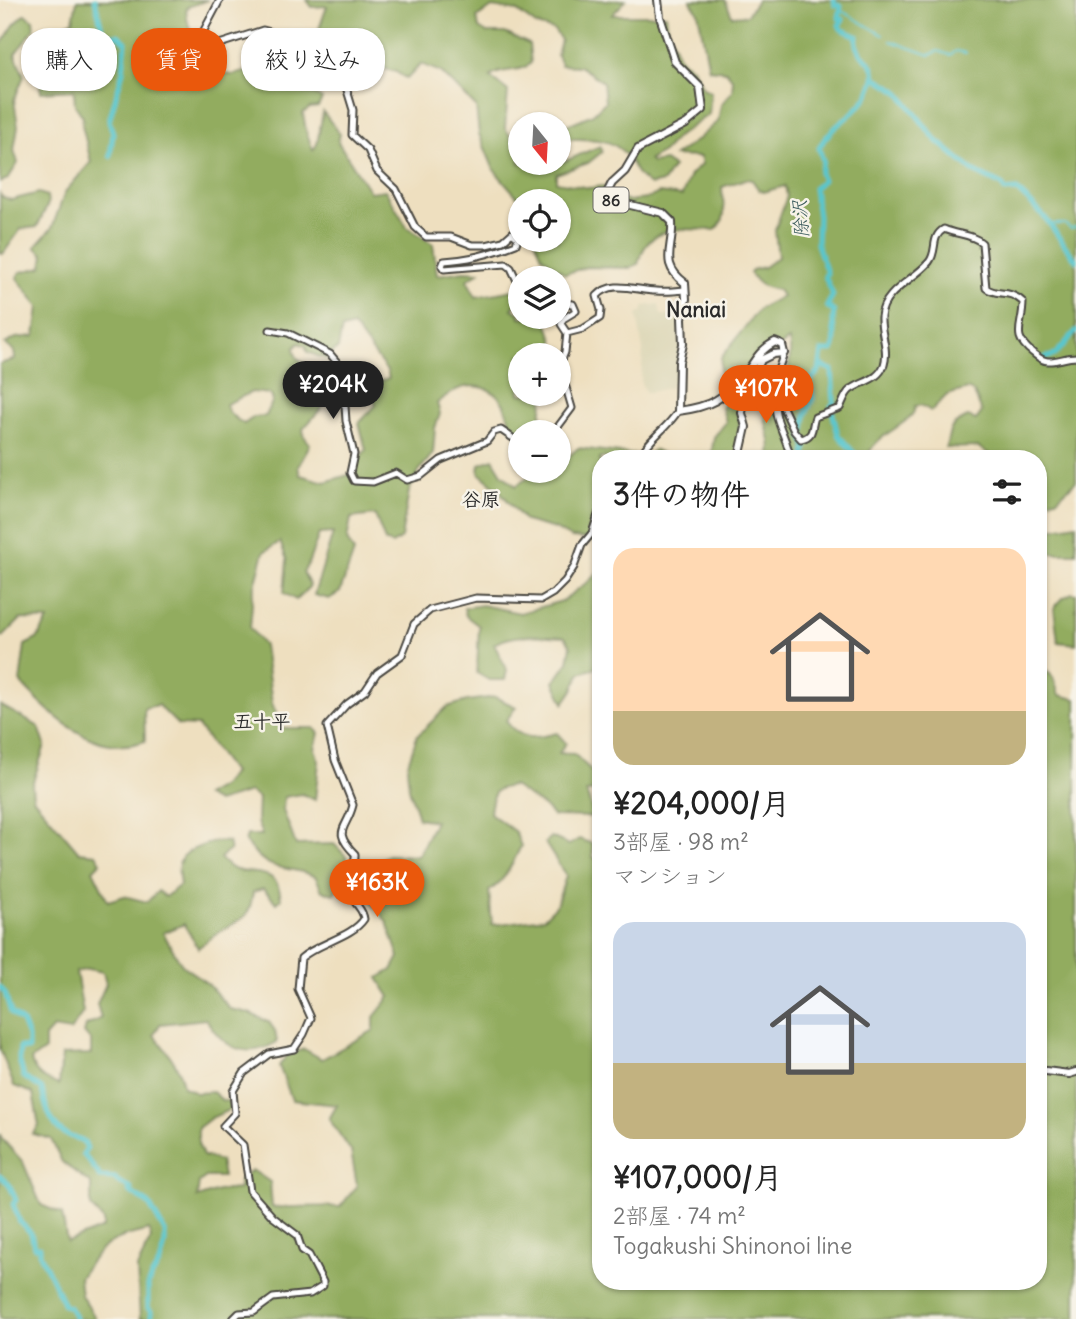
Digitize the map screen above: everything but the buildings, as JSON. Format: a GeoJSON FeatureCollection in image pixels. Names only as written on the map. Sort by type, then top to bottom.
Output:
{"type":"FeatureCollection","features":[{"type":"Feature","properties":{"kind":"main road"},"geometry":{"type":"LineString","coordinates":[[219,0],[202,34],[201,40],[205,45],[210,47],[262,30],[317,44],[343,77],[353,110],[352,135],[368,150],[377,171],[396,189],[418,232],[426,237],[455,238],[472,245],[497,243],[512,233],[518,237],[516,244],[509,247],[468,260],[444,261],[444,269],[506,264],[508,266]]}},
{"type":"Feature","properties":{"kind":"main road","name":"86"},"geometry":{"type":"LineString","coordinates":[[658,0],[670,49],[680,69],[700,88],[703,110],[686,124],[638,149],[607,193],[610,200],[653,210],[669,218],[673,228],[668,263],[671,270],[685,283],[685,290]]}},
{"type":"Feature","properties":{"kind":"main road"},"geometry":{"type":"LineString","coordinates":[[678,411],[702,407],[722,398],[746,373],[754,357],[769,345],[779,342],[783,352],[774,381],[776,395],[794,431],[802,439],[807,438],[812,434],[816,417],[840,408],[849,390],[872,380],[879,373],[885,356],[885,335],[881,317],[884,307],[891,294],[919,273],[934,256],[934,239],[944,229],[957,235],[975,237],[982,243],[986,288],[991,292],[1007,292],[1023,302],[1018,337],[1021,343],[1045,361],[1076,357]]}},
{"type":"Feature","properties":{"kind":"main road"},"geometry":{"type":"LineString","coordinates":[[567,333],[583,329],[600,318],[597,296],[604,290],[622,286],[655,291],[685,290],[678,411],[672,421],[643,450]]}},
{"type":"Feature","properties":{"kind":"main road"},"geometry":{"type":"LineString","coordinates":[[563,420],[572,408],[562,374],[561,362],[567,333],[564,329]]}},
{"type":"Feature","properties":{"kind":"main road"},"geometry":{"type":"LineString","coordinates":[[270,330],[288,333],[330,354],[348,375],[337,394],[345,406],[354,454],[350,473],[354,481],[373,482],[396,473],[407,480],[416,478],[441,460],[487,441],[494,432],[501,430],[508,435]]}},
{"type":"Feature","properties":{"kind":"main road"},"geometry":{"type":"LineString","coordinates":[[741,450],[746,427],[743,406],[754,376],[761,360],[783,352]]}},
{"type":"Feature","properties":{"kind":"main road"},"geometry":{"type":"LineString","coordinates":[[776,395],[774,401],[788,450]]}},
{"type":"Feature","properties":{"kind":"main road"},"geometry":{"type":"LineString","coordinates":[[233,1319],[239,1313],[254,1312],[273,1298],[310,1294],[323,1286],[309,1255],[302,1250],[297,1235],[274,1217],[250,1191],[243,1145],[223,1126],[235,1113],[233,1091],[244,1073],[269,1054],[293,1049],[309,1023],[311,1015],[298,989],[301,958],[359,927],[364,919],[363,911],[351,895],[350,883],[355,854],[341,834],[353,805],[335,760],[327,726],[347,704],[365,691],[377,673],[402,655],[414,624],[430,610],[476,598],[541,600],[565,581],[582,545],[592,533]]}},
{"type":"Feature","properties":{"kind":"main road"},"geometry":{"type":"LineString","coordinates":[[1047,1071],[1069,1074],[1076,1072]]}},
{"type":"Feature","properties":{"kind":"shaded area"},"geometry":{"type":"Polygon","coordinates":[[[659,304],[661,315],[680,315],[677,386],[646,393],[641,383],[643,350],[637,315],[643,311],[643,306],[659,304]]]}},
{"type":"Feature","properties":{"kind":"green space"},"geometry":{"type":"Polygon","coordinates":[[[77,0],[208,0],[187,7],[190,28],[131,28],[131,91],[227,91],[227,74],[241,73],[241,91],[290,91],[318,96],[322,99],[318,107],[303,113],[313,150],[317,144],[323,112],[340,134],[338,142],[370,192],[385,190],[407,227],[433,244],[437,275],[479,272],[467,280],[476,297],[508,291],[508,329],[550,329],[554,341],[508,343],[508,406],[542,406],[541,420],[510,420],[496,394],[477,386],[451,393],[437,403],[440,414],[435,428],[433,453],[419,471],[409,491],[401,538],[392,544],[385,541],[375,515],[351,518],[347,540],[354,552],[340,592],[329,599],[314,595],[333,533],[319,534],[303,572],[310,586],[296,600],[284,593],[287,560],[280,542],[264,552],[253,593],[250,628],[264,646],[272,703],[282,728],[314,728],[319,733],[315,749],[319,761],[315,800],[302,794],[284,797],[283,810],[296,845],[334,844],[346,856],[348,866],[334,894],[322,891],[316,877],[264,861],[245,842],[247,835],[262,835],[257,822],[258,798],[250,792],[217,802],[205,796],[222,786],[233,773],[198,726],[178,725],[158,705],[144,708],[145,741],[127,745],[92,739],[60,720],[20,682],[25,645],[37,639],[48,620],[21,619],[3,637],[0,635],[0,364],[15,359],[14,351],[5,344],[16,338],[35,336],[39,307],[17,278],[20,272],[42,267],[44,255],[35,247],[52,228],[65,192],[91,162],[82,125],[83,117],[75,105],[74,91],[117,91],[117,28],[59,28],[73,21],[77,0]],[[353,326],[342,329],[338,348],[326,359],[307,352],[306,346],[299,343],[294,348],[301,361],[323,371],[335,383],[333,395],[303,429],[310,444],[298,467],[300,475],[325,482],[355,473],[359,458],[366,450],[359,423],[376,405],[368,386],[389,378],[387,371],[353,326]],[[252,392],[226,404],[230,413],[244,424],[254,417],[266,416],[273,400],[270,394],[252,392]]]}},
{"type":"Feature","properties":{"kind":"green space"},"geometry":{"type":"Polygon","coordinates":[[[307,0],[626,0],[612,15],[666,15],[668,30],[679,57],[694,70],[703,88],[711,92],[709,114],[677,137],[663,152],[649,160],[652,163],[665,161],[673,167],[663,182],[650,185],[638,174],[619,148],[603,141],[571,139],[571,123],[593,114],[605,102],[603,82],[579,66],[561,65],[557,55],[561,40],[554,30],[536,25],[517,11],[492,7],[477,18],[479,28],[487,33],[505,33],[529,44],[531,63],[490,77],[508,91],[505,128],[508,133],[508,175],[556,175],[556,182],[590,188],[603,186],[619,198],[629,201],[646,199],[659,193],[682,196],[690,175],[702,164],[700,157],[674,156],[718,121],[721,105],[732,91],[733,80],[726,71],[709,69],[698,12],[690,0],[725,0],[732,16],[747,15],[757,0],[1076,0],[1076,481],[1057,499],[1047,500],[1047,450],[946,448],[954,425],[968,417],[976,420],[982,412],[974,393],[968,389],[947,395],[931,411],[921,405],[915,406],[908,418],[871,450],[770,450],[766,410],[788,371],[789,340],[719,389],[721,358],[759,309],[782,296],[778,290],[759,283],[750,273],[778,257],[775,230],[787,196],[785,186],[763,192],[752,180],[746,179],[722,187],[724,215],[715,230],[678,230],[658,235],[649,241],[638,264],[630,268],[586,267],[571,272],[571,266],[555,266],[540,252],[571,252],[571,189],[511,189],[494,170],[479,134],[476,107],[441,72],[421,64],[407,79],[385,69],[385,28],[319,28],[327,6],[312,7],[307,0]]]}},
{"type":"Feature","properties":{"kind":"green space"},"geometry":{"type":"Polygon","coordinates":[[[25,14],[33,20],[34,28],[21,28],[21,46],[15,54],[21,69],[21,83],[14,100],[18,126],[14,150],[18,163],[8,179],[0,182],[0,46],[25,14]]]}},
{"type":"Feature","properties":{"kind":"green space"},"geometry":{"type":"Polygon","coordinates":[[[600,146],[602,152],[588,163],[571,169],[571,159],[600,146]]]}},
{"type":"Feature","properties":{"kind":"green space"},"geometry":{"type":"Polygon","coordinates":[[[39,193],[47,196],[48,204],[37,227],[21,229],[3,254],[0,252],[0,194],[11,200],[39,193]]]}},
{"type":"Feature","properties":{"kind":"green space"},"geometry":{"type":"Polygon","coordinates":[[[747,379],[739,405],[740,434],[737,450],[712,450],[714,437],[726,422],[722,408],[747,379]]]}},
{"type":"Feature","properties":{"kind":"green space"},"geometry":{"type":"Polygon","coordinates":[[[578,448],[595,450],[592,450],[592,540],[571,538],[555,529],[525,521],[498,489],[479,473],[480,464],[493,459],[508,483],[516,486],[520,483],[571,483],[571,454],[578,448]]]}},
{"type":"Feature","properties":{"kind":"green space"},"geometry":{"type":"Polygon","coordinates":[[[1076,524],[1076,553],[1047,553],[1047,529],[1076,524]]]}},
{"type":"Feature","properties":{"kind":"green space"},"geometry":{"type":"Polygon","coordinates":[[[592,578],[592,669],[580,673],[564,703],[554,682],[568,662],[571,646],[565,637],[529,636],[502,640],[494,644],[507,670],[505,680],[489,680],[477,673],[479,626],[466,616],[464,608],[482,605],[520,613],[562,601],[592,578]]]}},
{"type":"Feature","properties":{"kind":"green space"},"geometry":{"type":"Polygon","coordinates":[[[1072,593],[1076,594],[1076,644],[1058,642],[1054,608],[1072,593]]]}},
{"type":"Feature","properties":{"kind":"green space"},"geometry":{"type":"Polygon","coordinates":[[[1047,671],[1053,677],[1059,695],[1076,699],[1076,1319],[140,1319],[137,1268],[151,1239],[149,1230],[115,1240],[94,1257],[79,1278],[81,1295],[96,1319],[0,1319],[0,1134],[23,1162],[41,1205],[62,1214],[67,1242],[103,1228],[103,1220],[91,1207],[91,1184],[62,1162],[51,1139],[33,1134],[39,1126],[33,1093],[14,1086],[0,1049],[0,705],[39,727],[45,745],[32,785],[33,798],[79,852],[96,854],[101,862],[93,870],[108,901],[124,896],[147,902],[158,891],[165,897],[180,885],[179,867],[183,856],[201,846],[222,842],[228,842],[230,850],[220,858],[228,866],[264,874],[275,881],[279,888],[281,899],[277,903],[263,889],[253,892],[250,908],[244,917],[198,948],[184,924],[163,933],[182,965],[208,984],[230,1009],[249,1013],[269,1022],[275,1031],[277,1042],[255,1050],[236,1048],[227,1044],[206,1019],[160,1024],[154,1035],[176,1065],[183,1087],[196,1093],[213,1092],[222,1100],[228,1101],[231,1109],[211,1118],[198,1128],[198,1144],[203,1156],[220,1161],[223,1177],[206,1177],[199,1182],[197,1198],[218,1191],[239,1189],[239,1180],[252,1170],[270,1182],[272,1207],[340,1207],[357,1186],[351,1151],[329,1119],[337,1105],[292,1100],[279,1066],[287,1055],[304,1049],[322,1059],[374,1030],[374,1017],[390,997],[378,978],[392,970],[399,957],[387,922],[368,898],[382,871],[380,860],[388,855],[418,856],[435,821],[418,818],[409,788],[407,767],[417,736],[447,707],[495,697],[516,707],[506,721],[517,732],[528,737],[557,733],[566,743],[559,753],[574,754],[592,771],[592,791],[586,792],[592,817],[553,816],[545,807],[513,786],[497,790],[493,796],[490,813],[515,832],[521,846],[504,877],[489,891],[492,925],[544,918],[556,906],[566,876],[545,843],[551,837],[569,845],[579,839],[592,844],[592,1290],[1047,1290],[1047,671]],[[88,969],[76,972],[83,1012],[70,1031],[53,1028],[45,1037],[45,1050],[31,1060],[41,1076],[59,1085],[62,1055],[91,1054],[91,1041],[84,1033],[86,1026],[101,1018],[97,1004],[106,984],[103,972],[88,969]]]}},
{"type":"Feature","properties":{"kind":"waterway"},"geometry":{"type":"LineString","coordinates":[[95,0],[103,33],[108,36],[118,35],[126,42],[123,71],[109,121],[113,133],[110,156]]}},
{"type":"Feature","properties":{"kind":"waterway","name":"除沢"},"geometry":{"type":"LineString","coordinates":[[806,450],[803,437],[806,414],[813,398],[810,381],[819,371],[822,351],[832,351],[835,342],[834,312],[827,306],[833,295],[817,244],[818,217],[814,188],[823,180],[820,174],[823,161],[819,148],[825,138],[865,100],[874,78],[872,66],[859,49],[857,36],[841,29],[841,6],[835,5],[834,0]]}},
{"type":"Feature","properties":{"kind":"waterway"},"geometry":{"type":"LineString","coordinates":[[839,14],[844,12],[883,35]]}},
{"type":"Feature","properties":{"kind":"waterway"},"geometry":{"type":"LineString","coordinates":[[891,41],[930,55],[938,51],[950,55],[956,51],[966,53]]}},
{"type":"Feature","properties":{"kind":"waterway"},"geometry":{"type":"LineString","coordinates":[[875,77],[898,91],[935,139],[973,171],[1002,185],[1005,191],[1017,190],[1046,219],[1076,260]]}},
{"type":"Feature","properties":{"kind":"waterway"},"geometry":{"type":"LineString","coordinates":[[1050,224],[1065,224],[1071,229],[1076,227]]}},
{"type":"Feature","properties":{"kind":"waterway"},"geometry":{"type":"LineString","coordinates":[[1044,358],[1055,355],[1076,331]]}},
{"type":"Feature","properties":{"kind":"waterway"},"geometry":{"type":"LineString","coordinates":[[820,365],[832,370],[834,402],[831,406],[838,435],[852,450]]}},
{"type":"Feature","properties":{"kind":"waterway"},"geometry":{"type":"LineString","coordinates":[[0,987],[5,993],[11,1013],[22,1022],[28,1037],[28,1049],[20,1047],[19,1059],[24,1077],[42,1089],[53,1123],[63,1133],[84,1142],[87,1148],[83,1154],[99,1177],[115,1178],[149,1204],[165,1232],[161,1260],[148,1283],[151,1319]]}},
{"type":"Feature","properties":{"kind":"waterway"},"geometry":{"type":"LineString","coordinates":[[0,1176],[9,1184],[16,1200],[13,1204],[20,1222],[31,1233],[34,1247],[40,1247],[40,1254],[64,1305],[69,1307],[76,1319]]}},
{"type":"Feature","properties":{"kind":"district","name":"Naniai"},"geometry":{"type":"Point","coordinates":[696,309]}},
{"type":"Feature","properties":{"kind":"district","name":"谷原"},"geometry":{"type":"Point","coordinates":[481,499]}},
{"type":"Feature","properties":{"kind":"district","name":"五十平"},"geometry":{"type":"Point","coordinates":[262,721]}}]}
